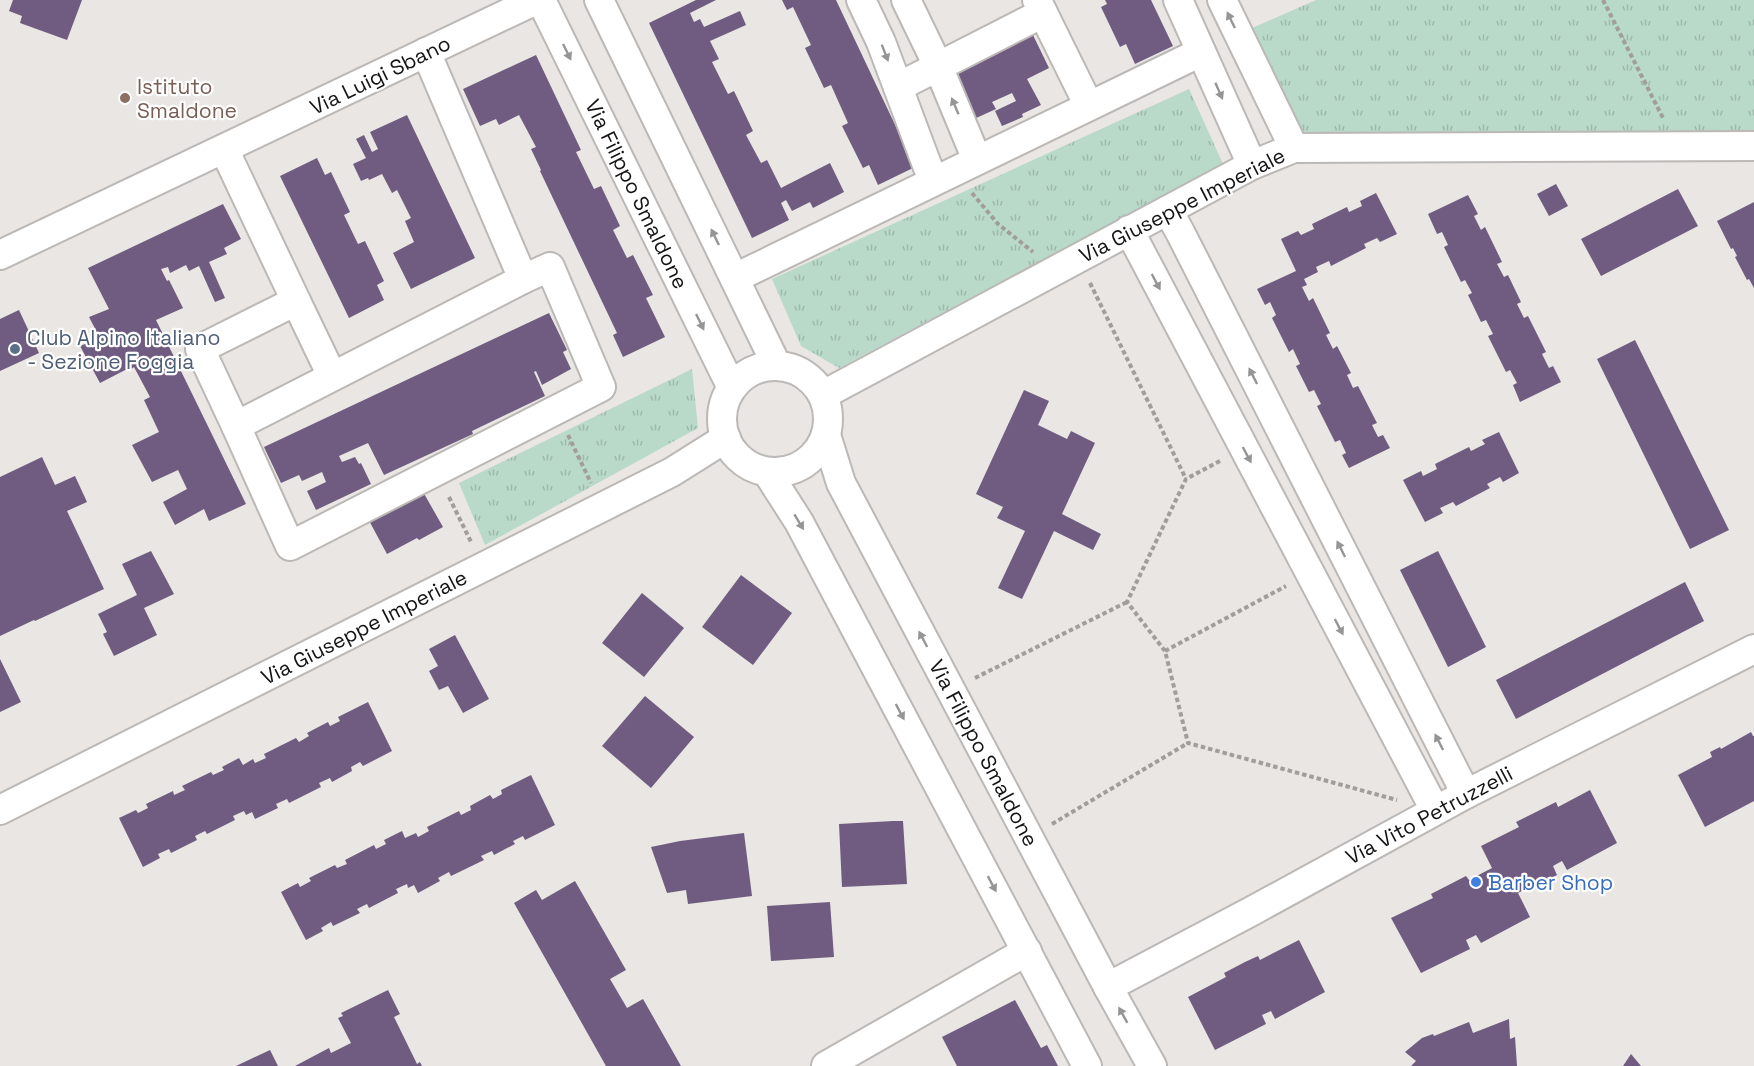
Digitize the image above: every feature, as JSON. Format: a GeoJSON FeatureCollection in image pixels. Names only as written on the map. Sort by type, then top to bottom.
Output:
{"type":"FeatureCollection","features":[{"type":"Feature","properties":{"kind":"street","name":"Via Luigi Sbano"},"geometry":{"type":"LineString","coordinates":[[0,255],[536,0]]}},
{"type":"Feature","properties":{"kind":"street","name":"Via Filippo Smaldone"},"geometry":{"type":"LineString","coordinates":[[541,0],[732,388]]}},
{"type":"Feature","properties":{"kind":"street"},"geometry":{"type":"LineString","coordinates":[[598,0],[777,366]]}},
{"type":"Feature","properties":{"kind":"street"},"geometry":{"type":"LineString","coordinates":[[898,0],[865,9],[881,42],[898,87],[955,171]]}},
{"type":"Feature","properties":{"kind":"street"},"geometry":{"type":"LineString","coordinates":[[906,0],[938,66],[955,171]]}},
{"type":"Feature","properties":{"kind":"street"},"geometry":{"type":"LineString","coordinates":[[1178,0],[1252,165]]}},
{"type":"Feature","properties":{"kind":"street"},"geometry":{"type":"LineString","coordinates":[[1222,0],[1294,148]]}},
{"type":"Feature","properties":{"kind":"street"},"geometry":{"type":"LineString","coordinates":[[898,87],[1040,7],[1089,106]]}},
{"type":"Feature","properties":{"kind":"street"},"geometry":{"type":"LineString","coordinates":[[426,52],[523,279]]}},
{"type":"Feature","properties":{"kind":"street"},"geometry":{"type":"LineString","coordinates":[[735,278],[1201,52]]}},
{"type":"Feature","properties":{"kind":"street","name":"Via Giuseppe Imperiale"},"geometry":{"type":"LineString","coordinates":[[823,395],[1252,165],[1294,148],[1754,146]]}},
{"type":"Feature","properties":{"kind":"street"},"geometry":{"type":"LineString","coordinates":[[224,149],[332,376]]}},
{"type":"Feature","properties":{"kind":"street"},"geometry":{"type":"LineString","coordinates":[[1168,210],[1466,794]]}},
{"type":"Feature","properties":{"kind":"street"},"geometry":{"type":"LineString","coordinates":[[1129,230],[1435,810]]}},
{"type":"Feature","properties":{"kind":"street"},"geometry":{"type":"LineString","coordinates":[[236,426],[550,267],[601,387],[290,546],[200,349],[296,301]]}},
{"type":"Feature","properties":{"kind":"street"},"geometry":{"type":"LineString","coordinates":[[777,366],[793,369],[814,382],[823,395],[829,414],[826,435],[817,452],[802,466],[781,472],[767,472],[749,466],[737,457],[726,438],[723,421],[725,402],[732,388],[745,376],[758,369],[777,366]]}},
{"type":"Feature","properties":{"kind":"street","name":"Via Filippo Smaldone"},"geometry":{"type":"LineString","coordinates":[[826,435],[841,483],[1107,987],[1152,1066]]}},
{"type":"Feature","properties":{"kind":"street","name":"Via Giuseppe Imperiale"},"geometry":{"type":"LineString","coordinates":[[0,810],[672,472],[726,438]]}},
{"type":"Feature","properties":{"kind":"street"},"geometry":{"type":"LineString","coordinates":[[767,472],[799,522],[1087,1066]]}},
{"type":"Feature","properties":{"kind":"street","name":"Via Vito Petruzzelli"},"geometry":{"type":"LineString","coordinates":[[1107,987],[1252,911],[1435,810],[1754,649]]}},
{"type":"Feature","properties":{"kind":"street"},"geometry":{"type":"LineString","coordinates":[[825,1066],[1027,951]]}},
{"type":"Feature","properties":{"kind":"path"},"geometry":{"type":"LineString","coordinates":[[1604,0],[1677,146]]}},
{"type":"Feature","properties":{"kind":"path"},"geometry":{"type":"LineString","coordinates":[[955,171],[998,224],[1067,264],[1186,479]]}},
{"type":"Feature","properties":{"kind":"path"},"geometry":{"type":"LineString","coordinates":[[558,410],[574,450],[604,506]]}},
{"type":"Feature","properties":{"kind":"path"},"geometry":{"type":"LineString","coordinates":[[951,690],[1127,602],[1186,479],[1244,448]]}},
{"type":"Feature","properties":{"kind":"path"},"geometry":{"type":"LineString","coordinates":[[435,472],[483,567]]}},
{"type":"Feature","properties":{"kind":"path"},"geometry":{"type":"LineString","coordinates":[[1165,651],[1310,573]]}},
{"type":"Feature","properties":{"kind":"path"},"geometry":{"type":"LineString","coordinates":[[1127,602],[1165,651],[1188,742]]}},
{"type":"Feature","properties":{"kind":"path"},"geometry":{"type":"LineString","coordinates":[[1029,838],[1188,742],[1435,810]]}},
{"type":"Feature","properties":{"kind":"green space"},"geometry":{"type":"Polygon","coordinates":[[[1316,0],[1754,0],[1754,146],[1294,148],[1250,29],[1316,0]]]}},
{"type":"Feature","properties":{"kind":"green space"},"geometry":{"type":"Polygon","coordinates":[[[1189,89],[1223,164],[839,368],[801,346],[772,279],[1189,89]]]}},
{"type":"Feature","properties":{"kind":"green space"},"geometry":{"type":"Polygon","coordinates":[[[692,369],[698,428],[485,545],[459,483],[692,369]]]}},
{"type":"Feature","properties":{"kind":"building"},"geometry":{"type":"Polygon","coordinates":[[[13,0],[82,0],[67,40],[20,23],[22,16],[9,11],[13,0]]]}},
{"type":"Feature","properties":{"kind":"building"},"geometry":{"type":"Polygon","coordinates":[[[696,0],[716,0],[690,13],[694,22],[700,19],[704,27],[740,11],[746,25],[710,41],[719,59],[712,62],[728,94],[734,91],[753,131],[746,135],[761,163],[767,160],[781,188],[830,163],[844,192],[813,208],[810,202],[792,211],[786,200],[781,203],[789,220],[752,238],[649,23],[696,0]]]}},
{"type":"Feature","properties":{"kind":"building"},"geometry":{"type":"Polygon","coordinates":[[[782,0],[836,0],[915,167],[878,185],[869,165],[863,168],[842,126],[848,123],[831,85],[824,88],[805,48],[811,45],[793,7],[787,10],[782,0]]]}},
{"type":"Feature","properties":{"kind":"building"},"geometry":{"type":"Polygon","coordinates":[[[1105,0],[1151,0],[1173,46],[1135,64],[1126,44],[1120,47],[1101,7],[1107,4],[1105,0]]]}},
{"type":"Feature","properties":{"kind":"building"},"geometry":{"type":"Polygon","coordinates":[[[1032,33],[1049,68],[1027,79],[1041,105],[1022,114],[1023,117],[1002,126],[995,111],[1016,101],[1012,93],[992,102],[996,109],[974,119],[952,72],[1032,33]]]}},
{"type":"Feature","properties":{"kind":"building"},"geometry":{"type":"Polygon","coordinates":[[[536,55],[581,150],[576,152],[594,189],[601,186],[620,226],[613,230],[627,258],[633,255],[653,295],[646,298],[665,337],[623,357],[613,335],[617,333],[540,171],[531,149],[536,147],[519,115],[499,125],[496,119],[480,126],[463,89],[536,55]]]}},
{"type":"Feature","properties":{"kind":"building"},"geometry":{"type":"Polygon","coordinates":[[[407,115],[475,258],[411,289],[393,253],[414,242],[405,221],[411,218],[397,190],[392,193],[382,174],[361,181],[353,164],[366,158],[356,139],[364,135],[372,152],[378,149],[370,132],[407,115]]]}},
{"type":"Feature","properties":{"kind":"building"},"geometry":{"type":"Polygon","coordinates":[[[317,158],[325,175],[331,172],[350,212],[344,215],[358,244],[365,241],[384,281],[377,285],[384,300],[349,318],[280,176],[317,158]]]}},
{"type":"Feature","properties":{"kind":"building"},"geometry":{"type":"Polygon","coordinates":[[[1556,184],[1568,206],[1549,216],[1537,194],[1556,184]]]}},
{"type":"Feature","properties":{"kind":"building"},"geometry":{"type":"Polygon","coordinates":[[[1678,189],[1698,226],[1601,276],[1581,239],[1678,189]]]}},
{"type":"Feature","properties":{"kind":"building"},"geometry":{"type":"Polygon","coordinates":[[[1376,193],[1397,234],[1380,242],[1377,238],[1364,244],[1366,248],[1331,266],[1329,261],[1316,267],[1318,272],[1304,279],[1307,285],[1302,287],[1309,301],[1313,298],[1330,333],[1326,335],[1333,349],[1337,346],[1351,373],[1347,375],[1353,388],[1358,386],[1377,423],[1372,425],[1378,437],[1383,435],[1390,448],[1349,468],[1342,455],[1346,453],[1340,440],[1335,442],[1317,406],[1321,404],[1314,390],[1309,392],[1296,366],[1300,364],[1293,349],[1289,352],[1272,318],[1276,315],[1270,302],[1265,305],[1257,289],[1296,271],[1281,239],[1298,231],[1301,235],[1314,229],[1312,224],[1347,207],[1349,212],[1362,206],[1360,201],[1376,193]]]}},
{"type":"Feature","properties":{"kind":"building"},"geometry":{"type":"Polygon","coordinates":[[[1468,195],[1478,214],[1474,216],[1481,230],[1485,227],[1502,262],[1497,264],[1504,277],[1508,275],[1521,302],[1517,304],[1524,318],[1528,316],[1546,352],[1542,354],[1549,368],[1553,366],[1561,382],[1520,402],[1513,385],[1517,383],[1510,370],[1506,372],[1488,336],[1493,334],[1486,320],[1481,322],[1468,295],[1472,293],[1465,280],[1461,282],[1444,247],[1448,245],[1442,232],[1437,234],[1428,214],[1468,195]]]}},
{"type":"Feature","properties":{"kind":"building"},"geometry":{"type":"Polygon","coordinates":[[[1754,202],[1754,288],[1749,279],[1747,280],[1733,248],[1731,249],[1717,221],[1754,202]]]}},
{"type":"Feature","properties":{"kind":"building"},"geometry":{"type":"Polygon","coordinates":[[[223,204],[241,239],[224,248],[227,254],[209,262],[225,298],[215,302],[199,266],[189,271],[186,265],[170,273],[168,267],[161,269],[183,308],[156,320],[246,504],[209,521],[204,509],[175,525],[163,502],[187,489],[178,470],[152,482],[132,445],[159,432],[144,400],[150,397],[134,367],[100,383],[80,346],[100,338],[89,317],[109,309],[88,268],[223,204]]]}},
{"type":"Feature","properties":{"kind":"building"},"geometry":{"type":"Polygon","coordinates":[[[19,310],[39,353],[0,371],[0,319],[19,310]]]}},
{"type":"Feature","properties":{"kind":"building"},"geometry":{"type":"Polygon","coordinates":[[[549,313],[567,350],[563,352],[571,369],[542,385],[536,371],[534,372],[545,396],[472,431],[473,434],[384,475],[368,443],[339,456],[342,462],[355,457],[359,464],[361,463],[371,484],[316,510],[307,491],[326,482],[322,472],[302,481],[299,475],[281,483],[264,447],[549,313]]]}},
{"type":"Feature","properties":{"kind":"building"},"geometry":{"type":"Polygon","coordinates":[[[1635,340],[1729,530],[1690,549],[1597,359],[1635,340]]]}},
{"type":"Feature","properties":{"kind":"building"},"geometry":{"type":"Polygon","coordinates":[[[1024,390],[1049,401],[1038,425],[1067,439],[1071,431],[1095,443],[1062,514],[1101,534],[1093,550],[1054,531],[1022,599],[998,588],[1025,531],[997,518],[1003,507],[976,494],[1024,390]]]}},
{"type":"Feature","properties":{"kind":"building"},"geometry":{"type":"Polygon","coordinates":[[[1499,432],[1519,473],[1503,482],[1500,477],[1487,484],[1490,488],[1456,506],[1453,502],[1440,508],[1443,513],[1425,522],[1403,480],[1421,471],[1423,476],[1437,469],[1435,464],[1469,447],[1471,451],[1485,444],[1482,440],[1499,432]]]}},
{"type":"Feature","properties":{"kind":"building"},"geometry":{"type":"Polygon","coordinates":[[[42,457],[55,485],[75,476],[87,502],[67,511],[104,589],[0,636],[0,477],[42,457]]]}},
{"type":"Feature","properties":{"kind":"building"},"geometry":{"type":"Polygon","coordinates":[[[418,483],[443,527],[387,554],[366,515],[418,483]]]}},
{"type":"Feature","properties":{"kind":"building"},"geometry":{"type":"Polygon","coordinates":[[[151,551],[174,594],[144,608],[157,635],[114,656],[103,634],[107,632],[98,614],[137,595],[122,564],[151,551]]]}},
{"type":"Feature","properties":{"kind":"building"},"geometry":{"type":"Polygon","coordinates":[[[1438,551],[1486,647],[1448,667],[1400,570],[1438,551]]]}},
{"type":"Feature","properties":{"kind":"building"},"geometry":{"type":"Polygon","coordinates":[[[741,575],[792,613],[753,665],[702,627],[741,575]]]}},
{"type":"Feature","properties":{"kind":"building"},"geometry":{"type":"Polygon","coordinates":[[[1685,582],[1704,621],[1516,719],[1496,680],[1685,582]]]}},
{"type":"Feature","properties":{"kind":"building"},"geometry":{"type":"Polygon","coordinates":[[[642,593],[684,628],[644,677],[602,643],[642,593]]]}},
{"type":"Feature","properties":{"kind":"building"},"geometry":{"type":"Polygon","coordinates":[[[455,635],[489,699],[463,713],[448,686],[439,690],[429,671],[438,666],[429,649],[455,635]]]}},
{"type":"Feature","properties":{"kind":"building"},"geometry":{"type":"Polygon","coordinates":[[[0,659],[21,702],[0,712],[0,659]]]}},
{"type":"Feature","properties":{"kind":"building"},"geometry":{"type":"Polygon","coordinates":[[[645,696],[694,737],[651,788],[602,746],[645,696]]]}},
{"type":"Feature","properties":{"kind":"building"},"geometry":{"type":"Polygon","coordinates":[[[368,702],[392,751],[363,766],[360,762],[351,767],[352,771],[332,782],[330,778],[319,783],[321,787],[289,803],[287,799],[276,804],[278,808],[255,819],[252,812],[246,815],[244,811],[233,816],[235,820],[207,834],[205,831],[195,836],[197,840],[171,853],[169,849],[158,854],[160,858],[143,867],[119,818],[136,810],[138,813],[148,808],[146,804],[173,791],[174,795],[185,790],[182,786],[211,772],[213,775],[224,770],[222,767],[239,758],[243,765],[253,759],[255,763],[266,758],[264,754],[296,738],[299,742],[309,736],[307,733],[328,722],[330,726],[340,721],[338,717],[368,702]]]}},
{"type":"Feature","properties":{"kind":"building"},"geometry":{"type":"Polygon","coordinates":[[[1751,732],[1754,736],[1754,801],[1705,827],[1678,775],[1712,757],[1710,752],[1720,747],[1721,749],[1751,732]]]}},
{"type":"Feature","properties":{"kind":"building"},"geometry":{"type":"Polygon","coordinates":[[[531,775],[555,825],[525,840],[523,836],[513,841],[515,844],[494,855],[492,851],[481,856],[484,860],[451,876],[449,872],[438,878],[440,881],[418,893],[414,885],[408,888],[407,884],[396,889],[398,893],[369,908],[367,904],[357,909],[360,913],[333,926],[331,922],[321,928],[323,931],[306,940],[281,892],[298,883],[300,887],[311,881],[309,878],[335,865],[337,868],[347,864],[345,860],[374,845],[376,849],[386,844],[384,840],[402,831],[405,838],[416,833],[418,837],[429,831],[427,827],[459,811],[461,815],[471,810],[470,806],[490,795],[493,799],[502,794],[501,790],[531,775]]]}},
{"type":"Feature","properties":{"kind":"building"},"geometry":{"type":"Polygon","coordinates":[[[1590,790],[1617,843],[1567,870],[1562,861],[1553,866],[1557,875],[1518,893],[1530,917],[1481,943],[1476,935],[1466,940],[1470,949],[1421,973],[1391,918],[1433,898],[1431,894],[1466,876],[1469,880],[1492,868],[1481,846],[1519,827],[1516,822],[1556,802],[1558,807],[1590,790]]]}},
{"type":"Feature","properties":{"kind":"building"},"geometry":{"type":"Polygon","coordinates":[[[903,821],[907,884],[842,887],[839,824],[903,821]]]}},
{"type":"Feature","properties":{"kind":"building"},"geometry":{"type":"Polygon","coordinates":[[[744,833],[752,896],[688,904],[686,890],[667,893],[651,847],[744,833]]]}},
{"type":"Feature","properties":{"kind":"building"},"geometry":{"type":"Polygon","coordinates":[[[575,881],[626,970],[610,979],[627,1008],[643,999],[681,1066],[606,1066],[514,903],[536,890],[542,900],[575,881]]]}},
{"type":"Feature","properties":{"kind":"building"},"geometry":{"type":"Polygon","coordinates":[[[830,902],[834,957],[771,961],[767,906],[830,902]]]}},
{"type":"Feature","properties":{"kind":"building"},"geometry":{"type":"Polygon","coordinates":[[[1299,940],[1325,992],[1275,1019],[1271,1011],[1262,1015],[1266,1024],[1215,1050],[1188,997],[1226,977],[1224,973],[1245,962],[1258,956],[1260,960],[1299,940]]]}},
{"type":"Feature","properties":{"kind":"building"},"geometry":{"type":"Polygon","coordinates":[[[388,990],[400,1014],[394,1017],[417,1064],[420,1062],[422,1066],[295,1066],[329,1048],[331,1053],[351,1043],[338,1018],[343,1016],[341,1013],[388,990]]]}},
{"type":"Feature","properties":{"kind":"building"},"geometry":{"type":"Polygon","coordinates":[[[1015,1000],[1041,1048],[1047,1045],[1058,1066],[957,1066],[942,1037],[1015,1000]]]}},
{"type":"Feature","properties":{"kind":"building"},"geometry":{"type":"Polygon","coordinates":[[[1509,1019],[1510,1039],[1515,1037],[1517,1066],[1411,1066],[1416,1061],[1405,1052],[1422,1038],[1433,1034],[1434,1036],[1469,1022],[1473,1033],[1509,1019]]]}},
{"type":"Feature","properties":{"kind":"building"},"geometry":{"type":"Polygon","coordinates":[[[270,1050],[278,1066],[236,1066],[270,1050]]]}},
{"type":"Feature","properties":{"kind":"building"},"geometry":{"type":"Polygon","coordinates":[[[1631,1054],[1641,1066],[1623,1066],[1631,1054]]]}},
{"type":"Feature","properties":{"kind":"place","name":"Istituto Smaldone"},"geometry":{"type":"Point","coordinates":[125,98]}},
{"type":"Feature","properties":{"kind":"place","name":"Club Alpino Italiano - Sezione Foggia"},"geometry":{"type":"Point","coordinates":[15,349]}},
{"type":"Feature","properties":{"kind":"place","name":"Barber Shop"},"geometry":{"type":"Point","coordinates":[1476,882]}}]}
